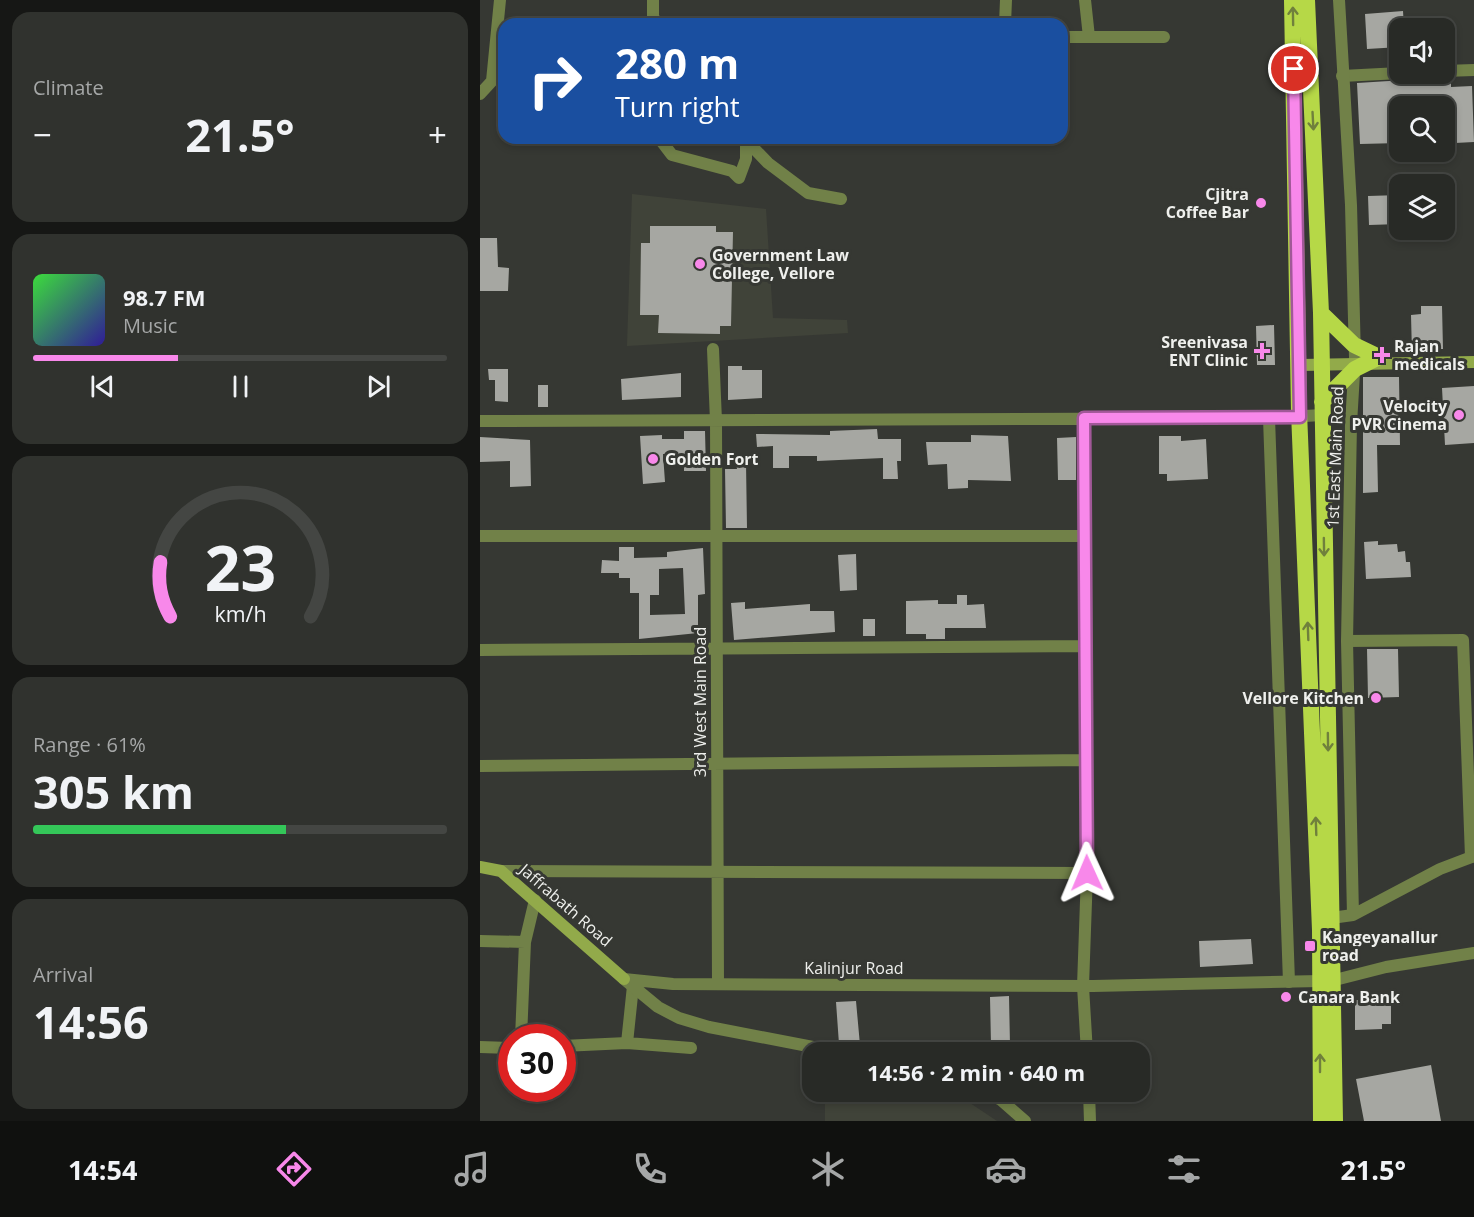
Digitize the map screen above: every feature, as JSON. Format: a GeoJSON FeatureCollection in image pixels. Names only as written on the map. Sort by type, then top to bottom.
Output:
{"type":"FeatureCollection","features":[{"type":"Feature","properties":{"kind":"highway"},"geometry":{"type":"LineString","coordinates":[[1293,0],[1300,417],[1325,919]]}},
{"type":"Feature","properties":{"kind":"highway"},"geometry":{"type":"LineString","coordinates":[[1307,0],[1321,313],[1326,982],[1335,1121]]}},
{"type":"Feature","properties":{"kind":"highway"},"geometry":{"type":"LineString","coordinates":[[1321,313],[1361,359],[1322,408]]}},
{"type":"Feature","properties":{"kind":"highway"},"geometry":{"type":"LineString","coordinates":[[1321,1121],[1326,982]]}},
{"type":"Feature","properties":{"kind":"main road"},"geometry":{"type":"LineString","coordinates":[[1300,361],[1474,356]]}},
{"type":"Feature","properties":{"kind":"main road"},"geometry":{"type":"LineString","coordinates":[[1361,359],[1474,362]]}},
{"type":"Feature","properties":{"kind":"main road","name":"Jaffrabath Road"},"geometry":{"type":"LineString","coordinates":[[480,867],[501,871],[629,982]]}},
{"type":"Feature","properties":{"kind":"street"},"geometry":{"type":"LineString","coordinates":[[498,18],[500,0]]}},
{"type":"Feature","properties":{"kind":"street"},"geometry":{"type":"LineString","coordinates":[[653,0],[655,18]]}},
{"type":"Feature","properties":{"kind":"street"},"geometry":{"type":"LineString","coordinates":[[1005,18],[1006,0]]}},
{"type":"Feature","properties":{"kind":"street"},"geometry":{"type":"LineString","coordinates":[[1085,0],[1089,37]]}},
{"type":"Feature","properties":{"kind":"street","name":"1st East Main Road"},"geometry":{"type":"LineString","coordinates":[[1339,0],[1361,359],[1351,424],[1347,641],[1353,915]]}},
{"type":"Feature","properties":{"kind":"street"},"geometry":{"type":"LineString","coordinates":[[480,94],[492,81],[498,20]]}},
{"type":"Feature","properties":{"kind":"street"},"geometry":{"type":"LineString","coordinates":[[1068,37],[1164,37]]}},
{"type":"Feature","properties":{"kind":"street"},"geometry":{"type":"LineString","coordinates":[[1455,71],[1474,70]]}},
{"type":"Feature","properties":{"kind":"street"},"geometry":{"type":"LineString","coordinates":[[1342,76],[1389,74]]}},
{"type":"Feature","properties":{"kind":"street"},"geometry":{"type":"LineString","coordinates":[[664,144],[672,155],[732,171],[739,178],[746,159],[746,144]]}},
{"type":"Feature","properties":{"kind":"street"},"geometry":{"type":"LineString","coordinates":[[751,144],[768,163],[808,193],[841,198]]}},
{"type":"Feature","properties":{"kind":"street","name":"3rd West Main Road"},"geometry":{"type":"LineString","coordinates":[[713,349],[716,421],[718,984]]}},
{"type":"Feature","properties":{"kind":"street"},"geometry":{"type":"LineString","coordinates":[[480,421],[1269,418],[1300,417],[1322,408]]}},
{"type":"Feature","properties":{"kind":"street"},"geometry":{"type":"LineString","coordinates":[[1084,418],[1087,873],[1083,986],[1086,1042]]}},
{"type":"Feature","properties":{"kind":"street"},"geometry":{"type":"LineString","coordinates":[[1269,418],[1289,982]]}},
{"type":"Feature","properties":{"kind":"street"},"geometry":{"type":"LineString","coordinates":[[480,537],[1085,536]]}},
{"type":"Feature","properties":{"kind":"street"},"geometry":{"type":"LineString","coordinates":[[1325,919],[1353,915],[1440,869],[1473,856],[1468,639],[1347,641]]}},
{"type":"Feature","properties":{"kind":"street"},"geometry":{"type":"LineString","coordinates":[[480,650],[1086,646]]}},
{"type":"Feature","properties":{"kind":"street"},"geometry":{"type":"LineString","coordinates":[[480,766],[1085,760]]}},
{"type":"Feature","properties":{"kind":"street"},"geometry":{"type":"LineString","coordinates":[[501,871],[1087,873]]}},
{"type":"Feature","properties":{"kind":"street"},"geometry":{"type":"LineString","coordinates":[[522,1024],[525,942],[535,900]]}},
{"type":"Feature","properties":{"kind":"street"},"geometry":{"type":"LineString","coordinates":[[480,941],[525,942]]}},
{"type":"Feature","properties":{"kind":"street","name":"Kalinjur Road"},"geometry":{"type":"LineString","coordinates":[[629,982],[1083,986],[1326,982],[1386,968],[1474,953]]}},
{"type":"Feature","properties":{"kind":"street"},"geometry":{"type":"LineString","coordinates":[[627,1043],[629,982]]}},
{"type":"Feature","properties":{"kind":"street"},"geometry":{"type":"LineString","coordinates":[[629,982],[658,1007],[679,1018],[709,1027],[802,1045]]}},
{"type":"Feature","properties":{"kind":"street"},"geometry":{"type":"LineString","coordinates":[[576,1045],[627,1043],[691,1048]]}},
{"type":"Feature","properties":{"kind":"street"},"geometry":{"type":"LineString","coordinates":[[480,1047],[498,1048]]}},
{"type":"Feature","properties":{"kind":"street"},"geometry":{"type":"LineString","coordinates":[[999,1102],[1025,1121]]}},
{"type":"Feature","properties":{"kind":"street"},"geometry":{"type":"LineString","coordinates":[[1089,1102],[1090,1121]]}},
{"type":"Feature","properties":{"kind":"shaded area","name":"Government Law College, Vellore"},"geometry":{"type":"Polygon","coordinates":[[[632,194],[766,209],[773,318],[847,320],[848,333],[627,346],[632,194]]]}},
{"type":"Feature","properties":{"kind":"shaded area"},"geometry":{"type":"Polygon","coordinates":[[[825,1102],[968,1102],[997,1121],[825,1121],[825,1102]]]}},
{"type":"Feature","properties":{"kind":"building"},"geometry":{"type":"Polygon","coordinates":[[[1403,11],[1403,18],[1389,18],[1389,48],[1367,49],[1365,14],[1403,11]]]}},
{"type":"Feature","properties":{"kind":"building"},"geometry":{"type":"Polygon","coordinates":[[[1389,81],[1389,84],[1472,86],[1474,142],[1455,143],[1455,96],[1389,96],[1389,143],[1360,144],[1357,83],[1389,81]]]}},
{"type":"Feature","properties":{"kind":"building"},"geometry":{"type":"Polygon","coordinates":[[[1389,195],[1389,224],[1369,225],[1368,196],[1389,195]]]}},
{"type":"Feature","properties":{"kind":"building"},"geometry":{"type":"Polygon","coordinates":[[[650,226],[716,226],[716,232],[733,232],[731,326],[720,326],[720,334],[658,333],[659,315],[640,315],[641,243],[650,243],[650,226]]]}},
{"type":"Feature","properties":{"kind":"building"},"geometry":{"type":"Polygon","coordinates":[[[480,238],[497,238],[498,267],[509,268],[508,291],[480,291],[480,238]]]}},
{"type":"Feature","properties":{"kind":"building"},"geometry":{"type":"Polygon","coordinates":[[[1421,306],[1442,306],[1443,349],[1428,349],[1428,354],[1412,354],[1411,315],[1421,314],[1421,306]]]}},
{"type":"Feature","properties":{"kind":"building"},"geometry":{"type":"Polygon","coordinates":[[[1274,325],[1275,365],[1257,365],[1256,326],[1274,325]]]}},
{"type":"Feature","properties":{"kind":"building"},"geometry":{"type":"Polygon","coordinates":[[[728,366],[742,366],[742,370],[762,370],[762,398],[728,400],[728,366]]]}},
{"type":"Feature","properties":{"kind":"building"},"geometry":{"type":"Polygon","coordinates":[[[488,369],[508,369],[508,402],[495,401],[495,380],[489,380],[488,369]]]}},
{"type":"Feature","properties":{"kind":"building"},"geometry":{"type":"Polygon","coordinates":[[[681,373],[681,397],[622,400],[621,379],[681,373]]]}},
{"type":"Feature","properties":{"kind":"building"},"geometry":{"type":"Polygon","coordinates":[[[1363,377],[1399,377],[1400,445],[1377,445],[1378,492],[1363,493],[1363,377]]]}},
{"type":"Feature","properties":{"kind":"building"},"geometry":{"type":"Polygon","coordinates":[[[538,385],[548,385],[548,407],[538,407],[538,385]]]}},
{"type":"Feature","properties":{"kind":"building","name":"Velocity PVR Cinema"},"geometry":{"type":"Polygon","coordinates":[[[1474,386],[1474,443],[1445,445],[1442,388],[1474,386]]]}},
{"type":"Feature","properties":{"kind":"building"},"geometry":{"type":"Polygon","coordinates":[[[877,429],[878,439],[901,439],[901,461],[897,461],[898,479],[883,479],[883,458],[817,461],[817,456],[789,456],[789,468],[773,468],[773,446],[757,447],[756,434],[830,435],[830,431],[877,429]]]}},
{"type":"Feature","properties":{"kind":"building"},"geometry":{"type":"Polygon","coordinates":[[[684,431],[705,431],[706,471],[684,471],[684,454],[663,454],[665,482],[643,484],[640,436],[662,435],[662,439],[684,439],[684,431]]]}},
{"type":"Feature","properties":{"kind":"building"},"geometry":{"type":"Polygon","coordinates":[[[971,435],[1008,436],[1011,481],[968,480],[968,488],[948,489],[947,464],[928,465],[926,442],[971,442],[971,435]]]}},
{"type":"Feature","properties":{"kind":"building"},"geometry":{"type":"Polygon","coordinates":[[[1159,436],[1181,436],[1181,441],[1206,439],[1208,479],[1167,481],[1167,474],[1159,474],[1159,436]]]}},
{"type":"Feature","properties":{"kind":"building"},"geometry":{"type":"Polygon","coordinates":[[[480,437],[530,440],[531,486],[510,487],[510,461],[480,462],[480,437]]]}},
{"type":"Feature","properties":{"kind":"building"},"geometry":{"type":"Polygon","coordinates":[[[1076,437],[1076,480],[1058,480],[1057,438],[1076,437]]]}},
{"type":"Feature","properties":{"kind":"building"},"geometry":{"type":"Polygon","coordinates":[[[736,463],[746,463],[747,528],[726,528],[725,469],[737,469],[736,463]]]}},
{"type":"Feature","properties":{"kind":"building"},"geometry":{"type":"Polygon","coordinates":[[[1378,541],[1378,545],[1397,544],[1398,552],[1405,551],[1406,562],[1410,562],[1411,577],[1366,579],[1364,542],[1378,541]]]}},
{"type":"Feature","properties":{"kind":"building"},"geometry":{"type":"Polygon","coordinates":[[[619,547],[634,547],[634,558],[667,557],[667,552],[703,548],[705,594],[698,595],[698,633],[639,639],[639,593],[630,593],[630,578],[619,578],[619,573],[601,573],[602,560],[619,561],[619,547]],[[683,568],[659,569],[659,595],[650,595],[650,615],[685,614],[683,568]]]}},
{"type":"Feature","properties":{"kind":"building"},"geometry":{"type":"Polygon","coordinates":[[[856,554],[857,590],[840,591],[838,555],[856,554]]]}},
{"type":"Feature","properties":{"kind":"building"},"geometry":{"type":"Polygon","coordinates":[[[957,595],[967,595],[967,605],[984,604],[986,628],[945,628],[945,639],[926,639],[926,634],[906,634],[906,601],[938,600],[938,604],[957,604],[957,595]]]}},
{"type":"Feature","properties":{"kind":"building"},"geometry":{"type":"Polygon","coordinates":[[[745,602],[745,609],[810,604],[810,611],[834,611],[835,632],[734,640],[731,603],[745,602]]]}},
{"type":"Feature","properties":{"kind":"building"},"geometry":{"type":"Polygon","coordinates":[[[863,619],[875,619],[875,636],[863,636],[863,619]]]}},
{"type":"Feature","properties":{"kind":"building"},"geometry":{"type":"Polygon","coordinates":[[[1367,649],[1398,649],[1399,697],[1368,698],[1367,649]]]}},
{"type":"Feature","properties":{"kind":"building"},"geometry":{"type":"Polygon","coordinates":[[[1251,939],[1253,964],[1200,967],[1199,941],[1251,939]]]}},
{"type":"Feature","properties":{"kind":"building"},"geometry":{"type":"Polygon","coordinates":[[[1009,996],[1010,1042],[991,1042],[990,997],[1009,996]]]}},
{"type":"Feature","properties":{"kind":"building"},"geometry":{"type":"Polygon","coordinates":[[[1355,1000],[1391,1000],[1391,1024],[1382,1024],[1382,1029],[1355,1030],[1355,1000]]]}},
{"type":"Feature","properties":{"kind":"building"},"geometry":{"type":"Polygon","coordinates":[[[856,1001],[860,1042],[839,1042],[836,1002],[856,1001]]]}},
{"type":"Feature","properties":{"kind":"building"},"geometry":{"type":"Polygon","coordinates":[[[1431,1065],[1441,1121],[1364,1121],[1356,1079],[1431,1065]]]}},
{"type":"Feature","properties":{"kind":"place","name":"Cjitra Coffee Bar"},"geometry":{"type":"Point","coordinates":[1261,203]}},
{"type":"Feature","properties":{"kind":"place","name":"Government Law College, Vellore"},"geometry":{"type":"Point","coordinates":[700,264]}},
{"type":"Feature","properties":{"kind":"place","name":"Sreenivasa ENT Clinic"},"geometry":{"type":"Point","coordinates":[1262,351]}},
{"type":"Feature","properties":{"kind":"place","name":"Rajan medicals"},"geometry":{"type":"Point","coordinates":[1382,355]}},
{"type":"Feature","properties":{"kind":"place","name":"Velocity PVR Cinema"},"geometry":{"type":"Point","coordinates":[1459,415]}},
{"type":"Feature","properties":{"kind":"place","name":"Golden Fort"},"geometry":{"type":"Point","coordinates":[653,459]}},
{"type":"Feature","properties":{"kind":"place","name":"Vellore Kitchen"},"geometry":{"type":"Point","coordinates":[1376,698]}},
{"type":"Feature","properties":{"kind":"place","name":"Kangeyanallur road"},"geometry":{"type":"Point","coordinates":[1310,946]}},
{"type":"Feature","properties":{"kind":"place","name":"Canara Bank"},"geometry":{"type":"Point","coordinates":[1286,997]}},
{"type":"Feature","properties":{"kind":"route"},"geometry":{"type":"LineString","coordinates":[[1087,873],[1084,418],[1300,417],[1294,69]]}}]}
